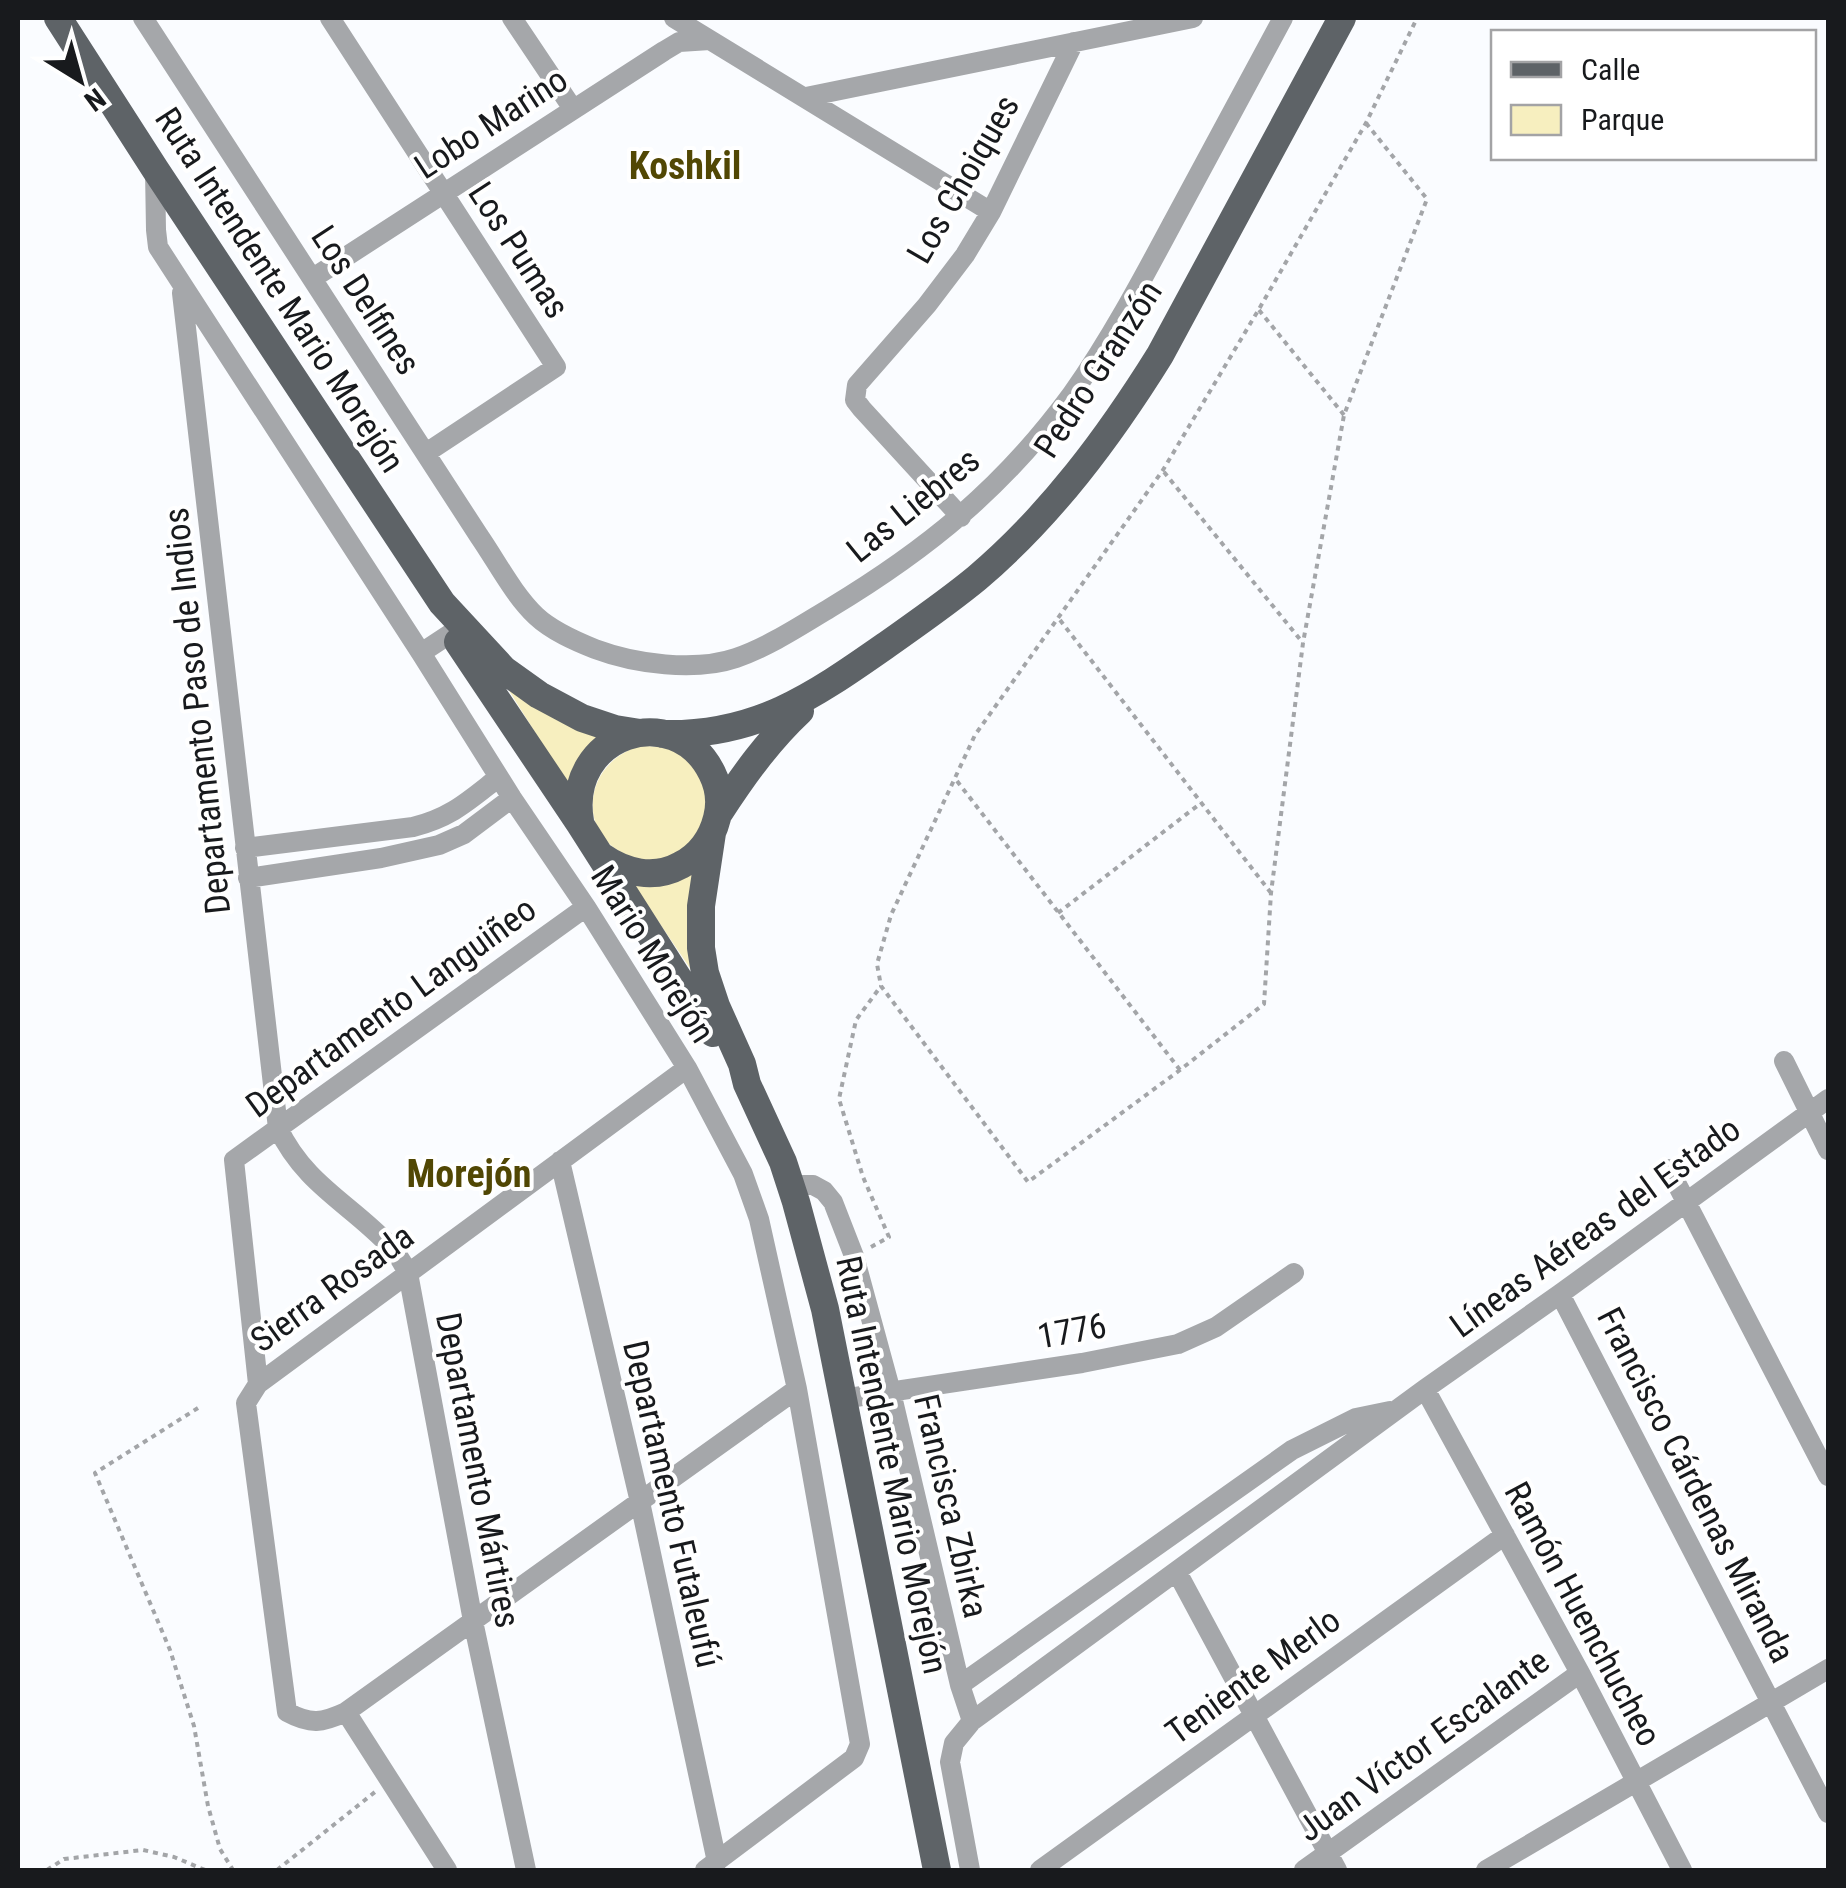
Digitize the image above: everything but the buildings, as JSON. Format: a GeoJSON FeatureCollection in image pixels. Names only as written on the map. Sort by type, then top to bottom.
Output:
{"type":"FeatureCollection","features":[{"type":"Feature","properties":{"kind":"main road","name":"Ruta Intendente Mario Morejón"},"geometry":{"type":"LineString","coordinates":[[58,18],[442,603],[580,824]]}},
{"type":"Feature","properties":{"kind":"main road","name":"Pedro Granzón"},"geometry":{"type":"LineString","coordinates":[[652,734],[699,734],[784,711],[827,686],[978,578],[1058,498],[1094,453],[1160,355],[1342,18]]}},
{"type":"Feature","properties":{"kind":"main road","name":"Ruta Intendente Mario Morejón"},"geometry":{"type":"LineString","coordinates":[[457,629],[504,670],[556,706],[598,724],[652,734]]}},
{"type":"Feature","properties":{"kind":"main road","name":"Pedro Granzón"},"geometry":{"type":"LineString","coordinates":[[716,823],[773,736],[827,686]]}},
{"type":"Feature","properties":{"kind":"main road"},"geometry":{"type":"LineString","coordinates":[[652,734],[678,739],[694,748],[714,777],[719,795],[716,823],[704,847],[678,868],[645,874],[629,871],[600,855],[580,824],[579,789],[594,757],[623,737],[652,734]]}},
{"type":"Feature","properties":{"kind":"main road","name":"Ruta Intendente Mario Morejón"},"geometry":{"type":"LineString","coordinates":[[716,823],[701,906],[702,960],[710,991],[747,1084]]}},
{"type":"Feature","properties":{"kind":"main road","name":"Ruta Intendente Mario Morejón"},"geometry":{"type":"LineString","coordinates":[[600,855],[747,1084],[790,1185],[825,1309],[937,1870]]}},
{"type":"Feature","properties":{"kind":"street","name":"Los Delfines"},"geometry":{"type":"LineString","coordinates":[[143,18],[479,536],[537,617]]}},
{"type":"Feature","properties":{"kind":"street","name":"Los Pumas"},"geometry":{"type":"LineString","coordinates":[[330,18],[556,368],[426,453]]}},
{"type":"Feature","properties":{"kind":"street"},"geometry":{"type":"LineString","coordinates":[[512,18],[574,109]]}},
{"type":"Feature","properties":{"kind":"street"},"geometry":{"type":"LineString","coordinates":[[674,18],[991,212]]}},
{"type":"Feature","properties":{"kind":"street"},"geometry":{"type":"LineString","coordinates":[[806,98],[1193,18]]}},
{"type":"Feature","properties":{"kind":"street","name":"Las Liebres"},"geometry":{"type":"LineString","coordinates":[[537,617],[572,640],[617,657],[651,664],[734,659],[779,639],[928,544],[982,499],[1071,395],[1109,338],[1284,18]]}},
{"type":"Feature","properties":{"kind":"street","name":"Lobo Marino"},"geometry":{"type":"LineString","coordinates":[[312,278],[679,42],[710,40]]}},
{"type":"Feature","properties":{"kind":"street","name":"Los Choiques"},"geometry":{"type":"LineString","coordinates":[[961,517],[854,400],[857,384],[966,255],[1074,42]]}},
{"type":"Feature","properties":{"kind":"street","name":"Mario Morejón"},"geometry":{"type":"LineString","coordinates":[[155,169],[158,248],[687,1068],[743,1174],[758,1219],[797,1389],[860,1744],[854,1758],[711,1866]]}},
{"type":"Feature","properties":{"kind":"street","name":"Departamento Paso de Indios"},"geometry":{"type":"LineString","coordinates":[[182,286],[278,1128]]}},
{"type":"Feature","properties":{"kind":"street"},"geometry":{"type":"LineString","coordinates":[[421,652],[457,629]]}},
{"type":"Feature","properties":{"kind":"street"},"geometry":{"type":"LineString","coordinates":[[245,848],[413,827],[439,820],[499,777]]}},
{"type":"Feature","properties":{"kind":"street"},"geometry":{"type":"LineString","coordinates":[[248,878],[439,845],[464,834],[512,798]]}},
{"type":"Feature","properties":{"kind":"street","name":"Departamento Languiñeo"},"geometry":{"type":"LineString","coordinates":[[258,1384],[234,1160],[586,908]]}},
{"type":"Feature","properties":{"kind":"street"},"geometry":{"type":"LineString","coordinates":[[1784,1061],[1828,1150]]}},
{"type":"Feature","properties":{"kind":"street","name":"Sierra Rosada"},"geometry":{"type":"LineString","coordinates":[[258,1384],[687,1068]]}},
{"type":"Feature","properties":{"kind":"street","name":"Líneas Aéreas del Estado"},"geometry":{"type":"LineString","coordinates":[[972,1720],[1828,1099]]}},
{"type":"Feature","properties":{"kind":"street","name":"Departamento Mártires"},"geometry":{"type":"LineString","coordinates":[[278,1128],[288,1148],[322,1188],[394,1249],[408,1273],[473,1621],[526,1870]]}},
{"type":"Feature","properties":{"kind":"street","name":"Departamento Futaleufú"},"geometry":{"type":"LineString","coordinates":[[560,1161],[640,1502],[711,1866]]}},
{"type":"Feature","properties":{"kind":"street"},"geometry":{"type":"LineString","coordinates":[[1669,1169],[1828,1476]]}},
{"type":"Feature","properties":{"kind":"street","name":"Francisca Zbirka"},"geometry":{"type":"LineString","coordinates":[[790,1185],[813,1185],[824,1191],[833,1202],[854,1256],[972,1720]]}},
{"type":"Feature","properties":{"kind":"street","name":"1776"},"geometry":{"type":"LineString","coordinates":[[842,1399],[1082,1364],[1178,1344],[1216,1327],[1294,1273]]}},
{"type":"Feature","properties":{"kind":"street","name":"Francisco Cárdenas Miranda"},"geometry":{"type":"LineString","coordinates":[[1560,1294],[1828,1813]]}},
{"type":"Feature","properties":{"kind":"street"},"geometry":{"type":"LineString","coordinates":[[258,1384],[246,1403],[288,1712],[304,1721],[326,1721],[346,1712],[797,1389]]}},
{"type":"Feature","properties":{"kind":"street","name":"Ramón Huenchucheo"},"geometry":{"type":"LineString","coordinates":[[1425,1389],[1682,1870]]}},
{"type":"Feature","properties":{"kind":"street","name":"Líneas Aéreas del Estado"},"geometry":{"type":"LineString","coordinates":[[960,1684],[1292,1450],[1356,1418],[1400,1409]]}},
{"type":"Feature","properties":{"kind":"street","name":"Teniente Merlo"},"geometry":{"type":"LineString","coordinates":[[1040,1870],[1505,1535]]}},
{"type":"Feature","properties":{"kind":"street"},"geometry":{"type":"LineString","coordinates":[[1177,1572],[1333,1862]]}},
{"type":"Feature","properties":{"kind":"street"},"geometry":{"type":"LineString","coordinates":[[1500,1867],[1828,1670]]}},
{"type":"Feature","properties":{"kind":"street","name":"Juan Víctor Escalante"},"geometry":{"type":"LineString","coordinates":[[1304,1870],[1333,1862],[1580,1673]]}},
{"type":"Feature","properties":{"kind":"street"},"geometry":{"type":"LineString","coordinates":[[346,1712],[447,1870]]}},
{"type":"Feature","properties":{"kind":"street"},"geometry":{"type":"LineString","coordinates":[[970,1870],[950,1762],[954,1743],[972,1720]]}},
{"type":"Feature","properties":{"kind":"path"},"geometry":{"type":"LineString","coordinates":[[1366,123],[1428,199],[1344,415],[1303,643],[1270,893],[1264,1004],[1028,1182],[880,986],[877,964],[892,915],[975,735],[1162,470],[1366,123],[1417,18]]}},
{"type":"Feature","properties":{"kind":"path"},"geometry":{"type":"LineString","coordinates":[[1259,309],[1344,415]]}},
{"type":"Feature","properties":{"kind":"path"},"geometry":{"type":"LineString","coordinates":[[1162,470],[1303,643]]}},
{"type":"Feature","properties":{"kind":"path"},"geometry":{"type":"LineString","coordinates":[[1059,618],[1270,893]]}},
{"type":"Feature","properties":{"kind":"path"},"geometry":{"type":"LineString","coordinates":[[955,779],[1180,1070]]}},
{"type":"Feature","properties":{"kind":"path"},"geometry":{"type":"LineString","coordinates":[[1058,913],[1201,803]]}},
{"type":"Feature","properties":{"kind":"path"},"geometry":{"type":"LineString","coordinates":[[854,1256],[889,1237],[863,1177],[838,1098],[856,1020],[880,986]]}},
{"type":"Feature","properties":{"kind":"path"},"geometry":{"type":"LineString","coordinates":[[198,1408],[95,1472],[170,1650],[194,1726],[220,1849],[233,1870]]}},
{"type":"Feature","properties":{"kind":"path"},"geometry":{"type":"LineString","coordinates":[[277,1870],[390,1780]]}},
{"type":"Feature","properties":{"kind":"path"},"geometry":{"type":"LineString","coordinates":[[47,1870],[64,1860],[143,1850],[205,1870]]}},
{"type":"Feature","properties":{"kind":"green space"},"geometry":{"type":"Polygon","coordinates":[[[498,673],[609,735],[571,790],[498,673]]]}},
{"type":"Feature","properties":{"kind":"green space"},"geometry":{"type":"Polygon","coordinates":[[[639,746],[669,749],[687,758],[711,802],[691,847],[662,861],[623,853],[607,841],[597,826],[593,808],[595,789],[603,771],[639,746]]]}},
{"type":"Feature","properties":{"kind":"green space"},"geometry":{"type":"Polygon","coordinates":[[[693,869],[700,983],[631,881],[693,869]]]}},
{"type":"Feature","properties":{"kind":"district","name":"Koshkil"},"geometry":{"type":"Point","coordinates":[685,166]}},
{"type":"Feature","properties":{"kind":"district","name":"Morejón"},"geometry":{"type":"Point","coordinates":[469,1174]}}]}
